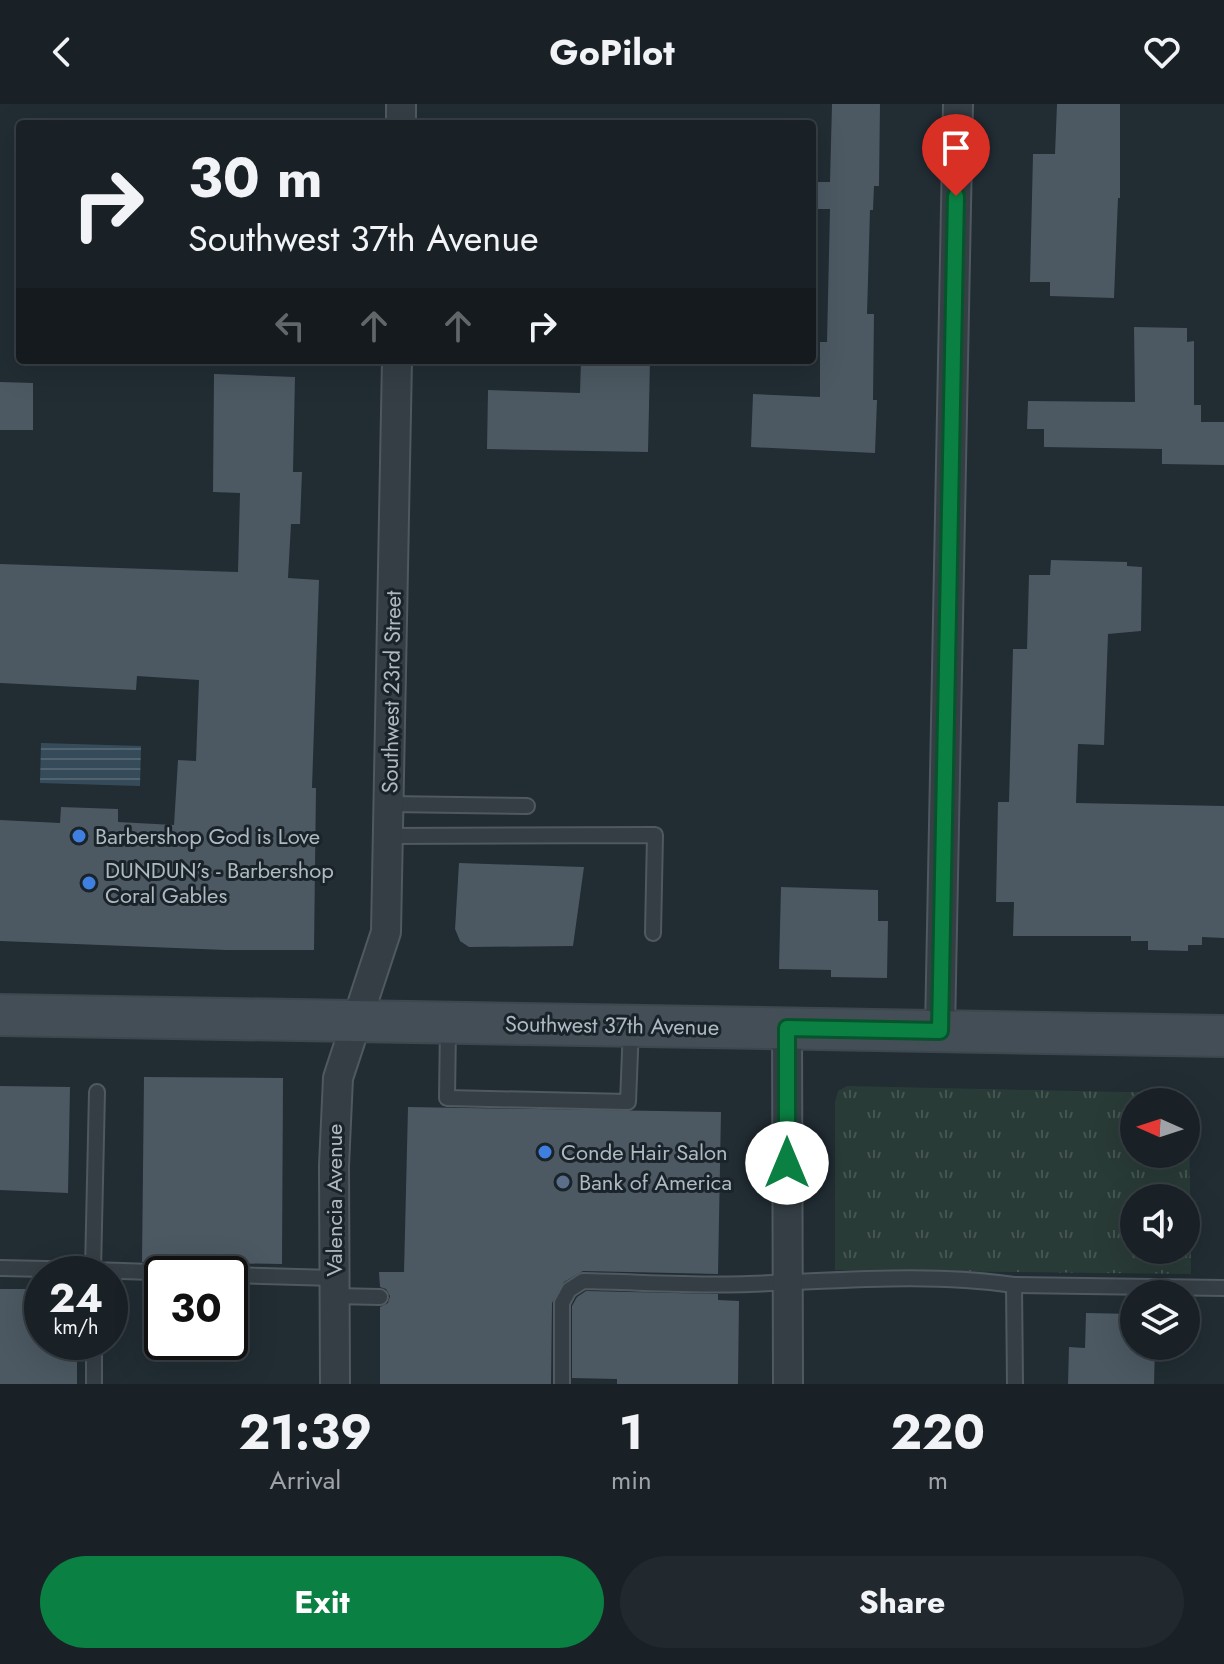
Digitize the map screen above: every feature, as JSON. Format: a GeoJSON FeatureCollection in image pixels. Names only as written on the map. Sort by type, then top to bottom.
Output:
{"type":"FeatureCollection","features":[{"type":"Feature","properties":{"kind":"main road","name":"Southwest 37th Avenue"},"geometry":{"type":"LineString","coordinates":[[0,1015],[1224,1036]]}},
{"type":"Feature","properties":{"kind":"street"},"geometry":{"type":"LineString","coordinates":[[940,1031],[958,104]]}},
{"type":"Feature","properties":{"kind":"street","name":"Southwest 23rd Street"},"geometry":{"type":"LineString","coordinates":[[358,1020],[386,932],[397,364]]}},
{"type":"Feature","properties":{"kind":"street","name":"Valencia Avenue"},"geometry":{"type":"LineString","coordinates":[[335,1384],[335,1099],[338,1078],[358,1020]]}},
{"type":"Feature","properties":{"kind":"street"},"geometry":{"type":"LineString","coordinates":[[787,1028],[788,1384]]}},
{"type":"Feature","properties":{"kind":"lane"},"geometry":{"type":"LineString","coordinates":[[389,804],[527,806]]}},
{"type":"Feature","properties":{"kind":"lane"},"geometry":{"type":"LineString","coordinates":[[388,836],[655,835],[653,933]]}},
{"type":"Feature","properties":{"kind":"lane"},"geometry":{"type":"LineString","coordinates":[[449,1022],[447,1098],[628,1102],[631,1026]]}},
{"type":"Feature","properties":{"kind":"lane"},"geometry":{"type":"LineString","coordinates":[[93,1256],[97,1092]]}},
{"type":"Feature","properties":{"kind":"lane"},"geometry":{"type":"LineString","coordinates":[[0,1268],[24,1269]]}},
{"type":"Feature","properties":{"kind":"lane"},"geometry":{"type":"LineString","coordinates":[[248,1277],[334,1287],[380,1297]]}},
{"type":"Feature","properties":{"kind":"lane"},"geometry":{"type":"LineString","coordinates":[[562,1384],[562,1303],[569,1290],[583,1281],[746,1284],[830,1279],[983,1280],[1014,1285],[1224,1288]]}},
{"type":"Feature","properties":{"kind":"lane"},"geometry":{"type":"LineString","coordinates":[[1014,1285],[1015,1384]]}},
{"type":"Feature","properties":{"kind":"lane"},"geometry":{"type":"LineString","coordinates":[[94,1360],[94,1384]]}},
{"type":"Feature","properties":{"kind":"green space"},"geometry":{"type":"Polygon","coordinates":[[[847,1086],[1120,1092],[1120,1168],[1190,1168],[1190,1184],[1120,1184],[1120,1264],[1191,1264],[1191,1274],[835,1270],[835,1102],[838,1091],[847,1086]]]}},
{"type":"Feature","properties":{"kind":"water"},"geometry":{"type":"Polygon","coordinates":[[[41,743],[141,746],[140,786],[40,783],[41,743]]]}},
{"type":"Feature","properties":{"kind":"building"},"geometry":{"type":"Polygon","coordinates":[[[832,104],[880,104],[879,186],[874,186],[873,210],[870,210],[867,314],[874,314],[875,453],[751,447],[753,394],[820,397],[820,342],[827,342],[830,209],[816,209],[816,182],[830,182],[832,104]]]}},
{"type":"Feature","properties":{"kind":"building"},"geometry":{"type":"Polygon","coordinates":[[[1057,104],[1120,104],[1120,198],[1114,298],[1050,296],[1050,282],[1030,282],[1033,154],[1055,154],[1057,104]]]}},
{"type":"Feature","properties":{"kind":"building"},"geometry":{"type":"Polygon","coordinates":[[[1134,327],[1187,328],[1187,342],[1194,341],[1194,405],[1201,405],[1201,422],[1224,422],[1224,465],[1162,464],[1162,449],[1044,447],[1044,429],[1027,429],[1028,401],[1135,402],[1134,327]]]}},
{"type":"Feature","properties":{"kind":"building"},"geometry":{"type":"Polygon","coordinates":[[[581,364],[650,364],[648,452],[487,449],[488,390],[580,393],[581,364]]]}},
{"type":"Feature","properties":{"kind":"building"},"geometry":{"type":"Polygon","coordinates":[[[214,374],[295,377],[293,472],[302,472],[300,524],[291,524],[288,578],[319,580],[312,788],[316,788],[314,950],[226,950],[0,941],[0,820],[60,823],[61,807],[118,809],[118,822],[174,825],[178,760],[196,761],[199,680],[137,676],[136,690],[0,683],[0,564],[238,572],[240,493],[213,492],[214,374]]]}},
{"type":"Feature","properties":{"kind":"building"},"geometry":{"type":"Polygon","coordinates":[[[0,382],[33,383],[33,430],[0,430],[0,382]]]}},
{"type":"Feature","properties":{"kind":"building"},"geometry":{"type":"Polygon","coordinates":[[[1051,560],[1127,562],[1127,566],[1142,567],[1141,631],[1108,634],[1104,745],[1078,744],[1076,803],[1224,806],[1224,938],[1202,937],[1202,945],[1188,945],[1188,951],[1148,950],[1148,941],[1131,941],[1131,936],[1013,936],[1014,902],[996,902],[998,802],[1009,802],[1013,649],[1027,649],[1029,575],[1050,575],[1051,560]]]}},
{"type":"Feature","properties":{"kind":"building"},"geometry":{"type":"Polygon","coordinates":[[[459,863],[584,867],[573,946],[469,947],[460,941],[455,929],[459,863]]]}},
{"type":"Feature","properties":{"kind":"building"},"geometry":{"type":"Polygon","coordinates":[[[781,887],[878,890],[878,921],[888,921],[887,978],[831,977],[831,970],[779,969],[781,887]]]}},
{"type":"Feature","properties":{"kind":"building"},"geometry":{"type":"Polygon","coordinates":[[[144,1077],[283,1078],[282,1264],[248,1264],[248,1256],[144,1256],[142,1262],[144,1077]]]}},
{"type":"Feature","properties":{"kind":"building"},"geometry":{"type":"Polygon","coordinates":[[[0,1086],[70,1087],[68,1193],[0,1190],[0,1086]]]}},
{"type":"Feature","properties":{"kind":"building","name":"Bank of America"},"geometry":{"type":"Polygon","coordinates":[[[408,1107],[721,1112],[718,1274],[583,1271],[564,1282],[552,1303],[551,1384],[380,1384],[380,1307],[388,1303],[390,1296],[386,1289],[380,1287],[379,1272],[404,1272],[408,1107]]]}},
{"type":"Feature","properties":{"kind":"building"},"geometry":{"type":"Polygon","coordinates":[[[0,1289],[24,1289],[24,1360],[77,1360],[77,1384],[0,1384],[0,1289]]]}},
{"type":"Feature","properties":{"kind":"building"},"geometry":{"type":"Polygon","coordinates":[[[586,1291],[718,1294],[718,1300],[739,1301],[738,1384],[617,1384],[617,1379],[572,1378],[572,1306],[577,1297],[586,1291]]]}},
{"type":"Feature","properties":{"kind":"building"},"geometry":{"type":"Polygon","coordinates":[[[1086,1313],[1120,1314],[1120,1360],[1155,1360],[1154,1384],[1068,1384],[1069,1347],[1085,1348],[1086,1313]]]}},
{"type":"Feature","properties":{"kind":"place","name":"Barbershop God is Love"},"geometry":{"type":"Point","coordinates":[79,836]}},
{"type":"Feature","properties":{"kind":"place","name":"DUNDUN’s - Barbershop Coral Gables"},"geometry":{"type":"Point","coordinates":[89,883]}},
{"type":"Feature","properties":{"kind":"place","name":"Conde Hair Salon"},"geometry":{"type":"Point","coordinates":[545,1152]}},
{"type":"Feature","properties":{"kind":"place","name":"Bank of America"},"geometry":{"type":"Point","coordinates":[563,1182]}},
{"type":"Feature","properties":{"kind":"route"},"geometry":{"type":"LineString","coordinates":[[787,1163],[787,1028],[940,1031],[956,196]]}}]}
